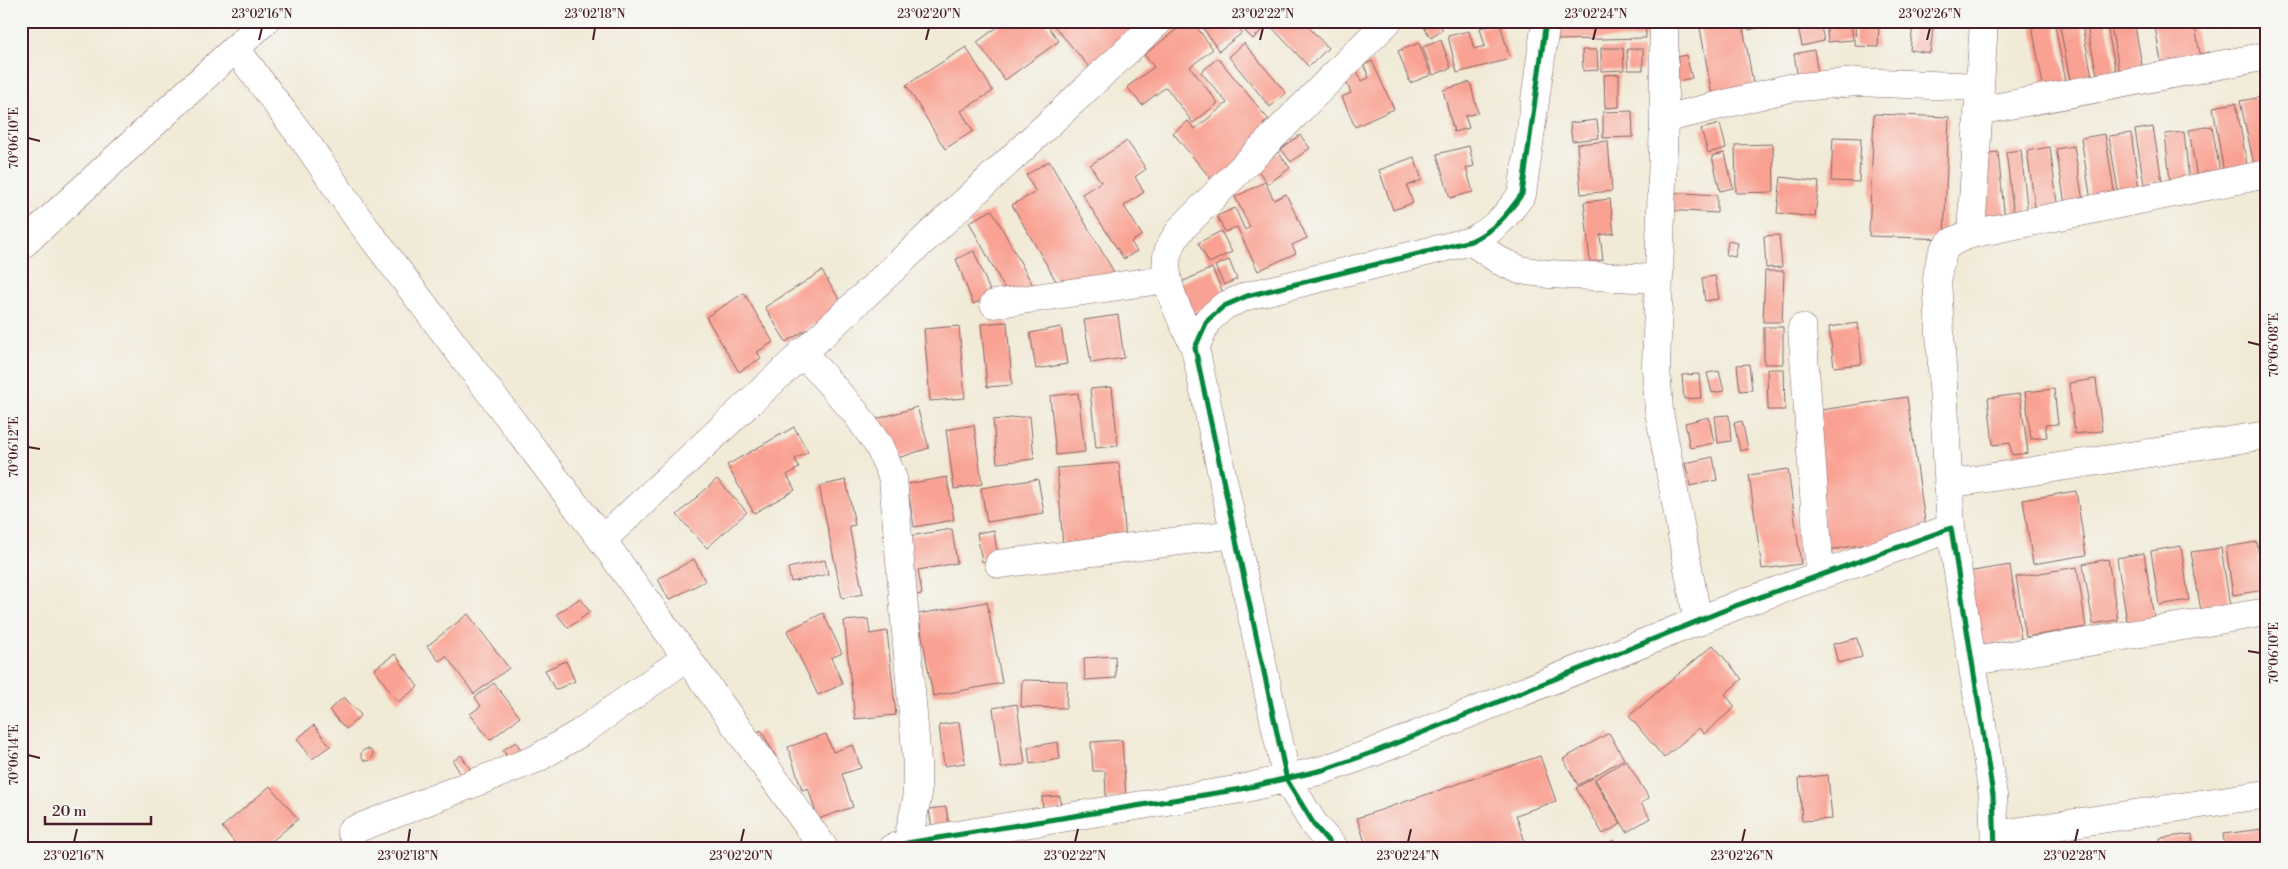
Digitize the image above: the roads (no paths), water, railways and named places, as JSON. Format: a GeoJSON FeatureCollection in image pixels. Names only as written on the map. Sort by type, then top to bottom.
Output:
{"type":"FeatureCollection","features":[{"type":"Feature","properties":{"kind":"street"},"geometry":{"type":"LineString","coordinates":[[21,246],[266,21]]}},
{"type":"Feature","properties":{"kind":"street"},"geometry":{"type":"LineString","coordinates":[[602,540],[1158,21]]}},
{"type":"Feature","properties":{"kind":"street"},"geometry":{"type":"LineString","coordinates":[[1334,848],[1315,826],[1287,780],[1195,348],[1167,279],[1166,266],[1169,249],[1180,228],[1388,21]]}},
{"type":"Feature","properties":{"kind":"street"},"geometry":{"type":"LineString","coordinates":[[1195,348],[1207,321],[1224,306],[1247,296],[1471,241],[1489,232],[1506,218],[1522,194],[1546,21]]}},
{"type":"Feature","properties":{"kind":"street"},"geometry":{"type":"LineString","coordinates":[[1664,21],[1664,119],[1656,368],[1659,411],[1698,622]]}},
{"type":"Feature","properties":{"kind":"street"},"geometry":{"type":"LineString","coordinates":[[1971,234],[1984,21]]}},
{"type":"Feature","properties":{"kind":"street"},"geometry":{"type":"LineString","coordinates":[[236,49],[310,148],[358,218],[602,540],[824,848]]}},
{"type":"Feature","properties":{"kind":"street"},"geometry":{"type":"LineString","coordinates":[[1664,119],[1789,88],[1806,86],[1856,82],[1979,99],[2267,56]]}},
{"type":"Feature","properties":{"kind":"street"},"geometry":{"type":"LineString","coordinates":[[2267,174],[1971,234],[1951,241],[1946,247],[1941,254],[1937,278],[1951,528],[1974,661],[1993,795],[1995,842],[2267,794]]}},
{"type":"Feature","properties":{"kind":"street"},"geometry":{"type":"LineString","coordinates":[[1471,241],[1500,261],[1520,270],[1548,274],[1658,279]]}},
{"type":"Feature","properties":{"kind":"street"},"geometry":{"type":"LineString","coordinates":[[994,304],[1167,279]]}},
{"type":"Feature","properties":{"kind":"street"},"geometry":{"type":"LineString","coordinates":[[1802,328],[1820,576]]}},
{"type":"Feature","properties":{"kind":"street"},"geometry":{"type":"LineString","coordinates":[[802,352],[855,412],[879,446],[893,478],[917,762],[917,799],[900,845],[1232,791],[1287,780],[1323,770],[1374,752],[1735,606],[1951,528]]}},
{"type":"Feature","properties":{"kind":"street"},"geometry":{"type":"LineString","coordinates":[[1948,484],[2267,435]]}},
{"type":"Feature","properties":{"kind":"street"},"geometry":{"type":"LineString","coordinates":[[999,564],[1234,534]]}},
{"type":"Feature","properties":{"kind":"street"},"geometry":{"type":"LineString","coordinates":[[1974,661],[2267,612]]}},
{"type":"Feature","properties":{"kind":"street"},"geometry":{"type":"LineString","coordinates":[[352,831],[536,759],[580,733],[687,657]]}}]}
